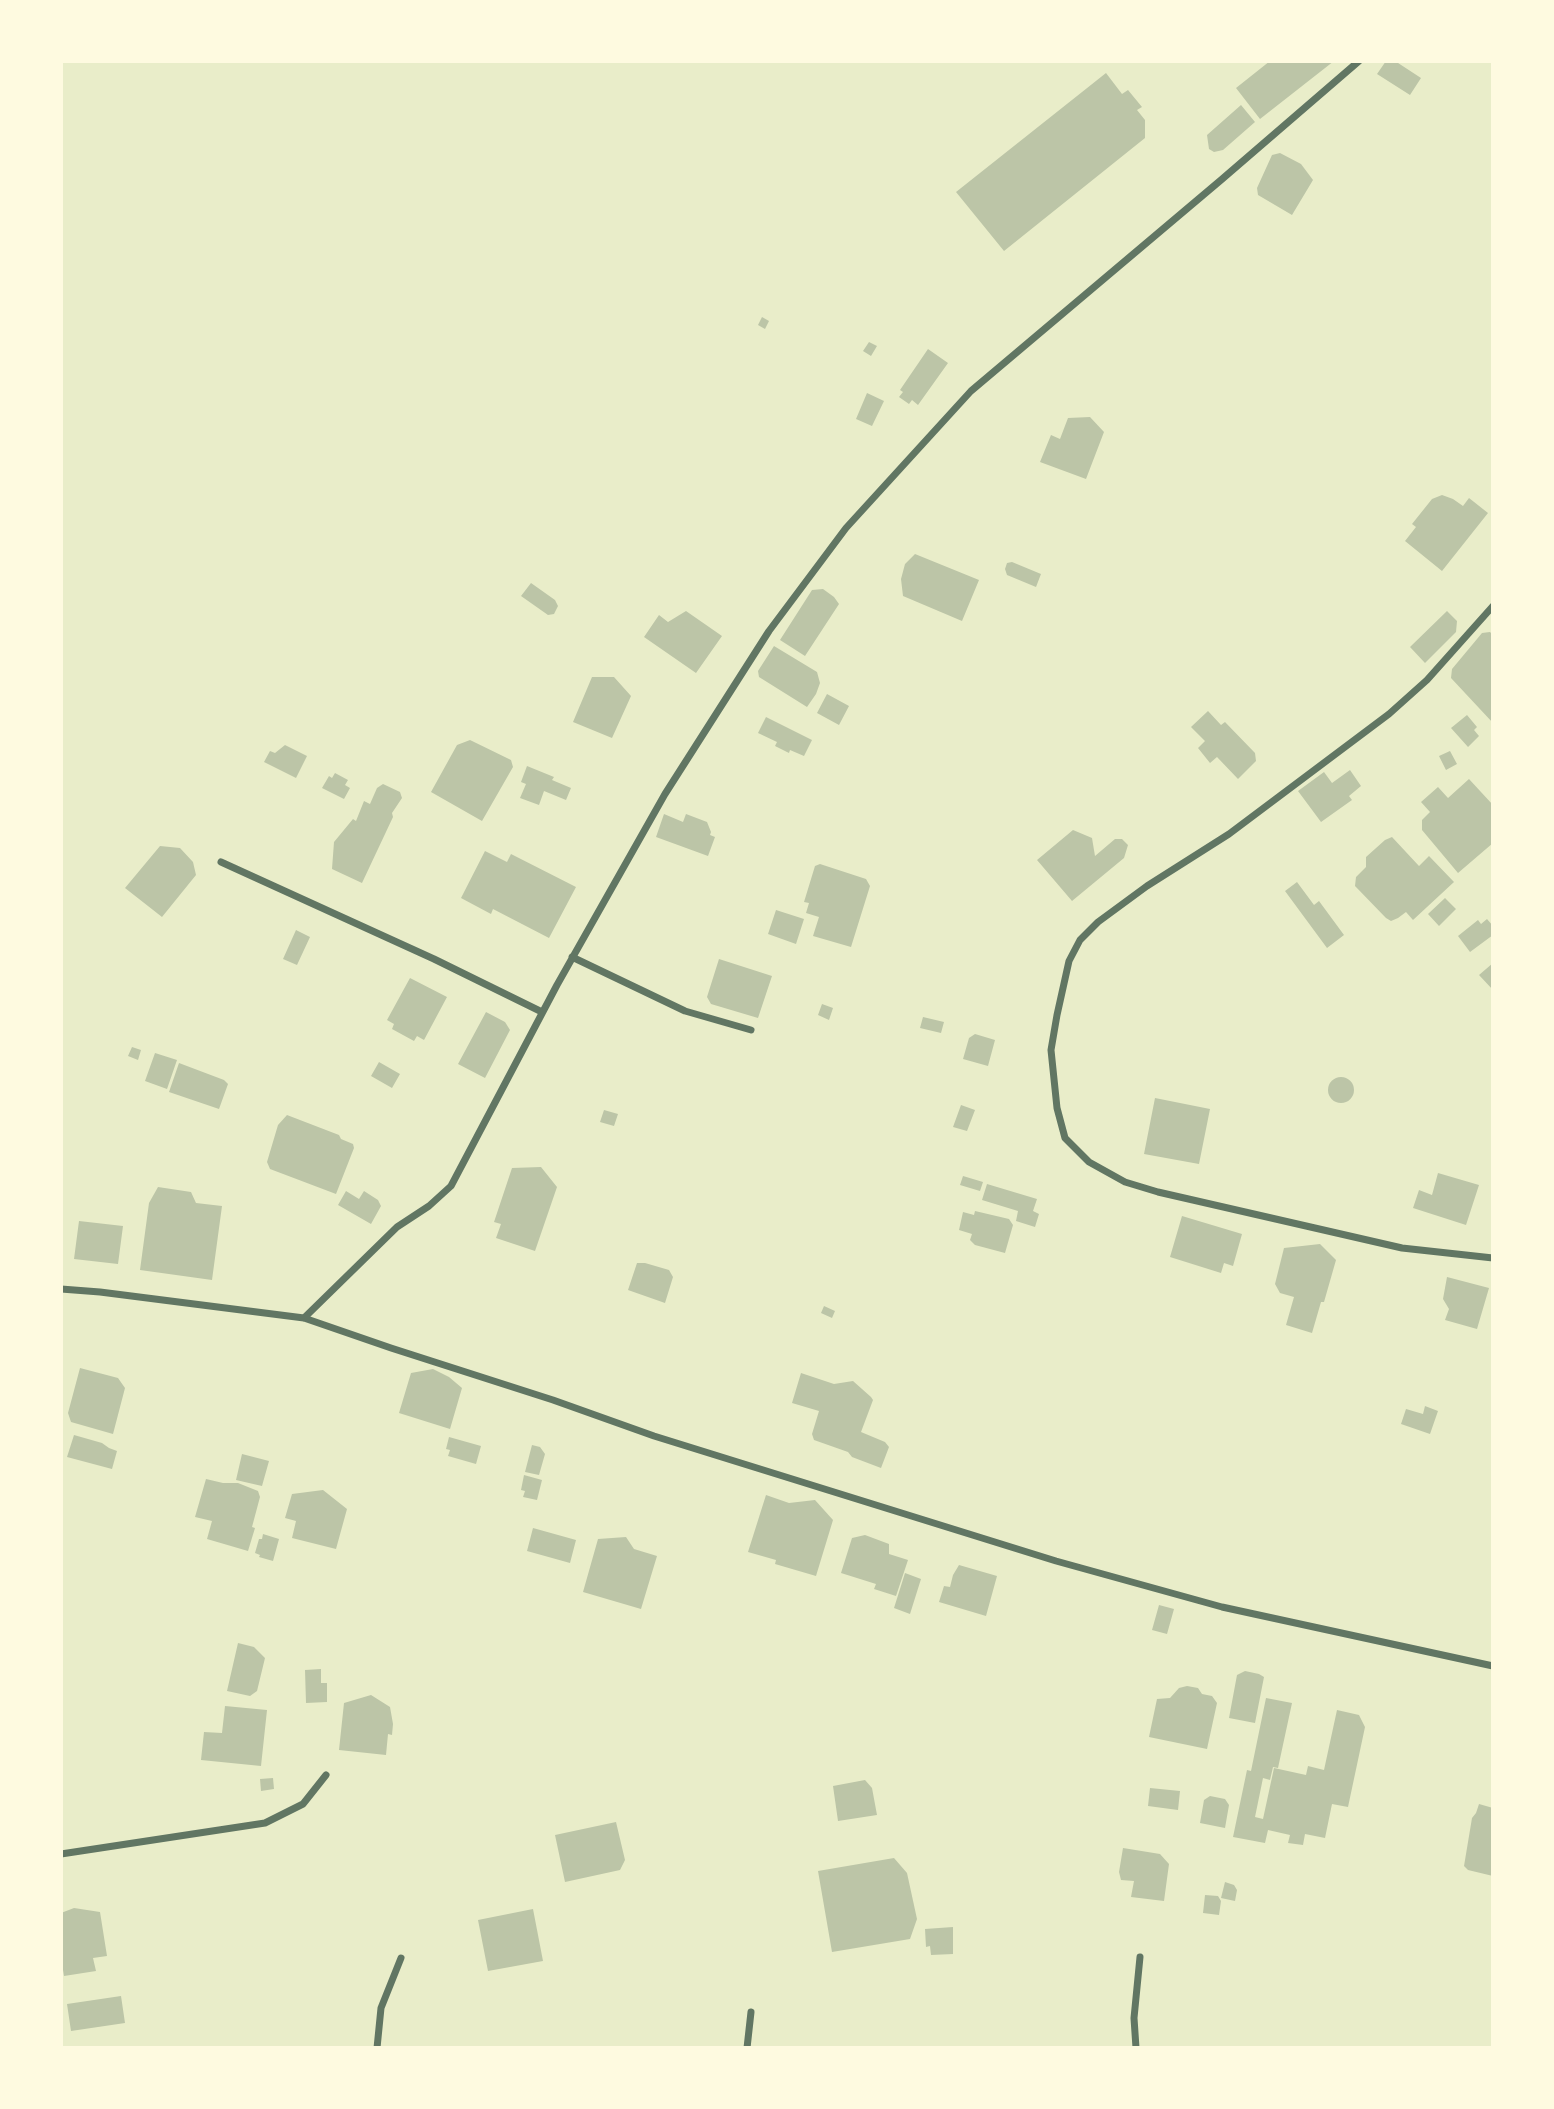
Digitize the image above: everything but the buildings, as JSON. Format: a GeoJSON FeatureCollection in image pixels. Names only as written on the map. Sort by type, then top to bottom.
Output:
{"type":"FeatureCollection","features":[{"type":"Feature","properties":{"kind":"street"},"geometry":{"type":"LineString","coordinates":[[304,1318],[397,1227],[429,1206],[451,1186],[572,957],[665,794],[762,641],[846,528],[971,391],[1359,61]]}},
{"type":"Feature","properties":{"kind":"street"},"geometry":{"type":"LineString","coordinates":[[1491,1258],[1402,1248],[1125,1182],[1089,1162],[1065,1138],[1057,1108],[1051,1050],[1069,961],[1080,940],[1098,922],[1147,886],[1229,834],[1389,714],[1427,680],[1493,606]]}},
{"type":"Feature","properties":{"kind":"street"},"geometry":{"type":"LineString","coordinates":[[221,862],[434,959],[542,1012]]}},
{"type":"Feature","properties":{"kind":"street"},"geometry":{"type":"LineString","coordinates":[[572,957],[685,1011],[751,1030]]}},
{"type":"Feature","properties":{"kind":"street"},"geometry":{"type":"LineString","coordinates":[[61,1289],[304,1318],[654,1436],[1056,1561],[1222,1607],[1493,1666]]}},
{"type":"Feature","properties":{"kind":"street"},"geometry":{"type":"LineString","coordinates":[[61,1854],[265,1823],[303,1804],[326,1775]]}},
{"type":"Feature","properties":{"kind":"street"},"geometry":{"type":"LineString","coordinates":[[1136,2048],[1135,2018],[1140,1957]]}},
{"type":"Feature","properties":{"kind":"street"},"geometry":{"type":"LineString","coordinates":[[377,2048],[381,2008],[401,1958]]}},
{"type":"Feature","properties":{"kind":"street"},"geometry":{"type":"LineString","coordinates":[[747,2048],[751,2012]]}}]}
